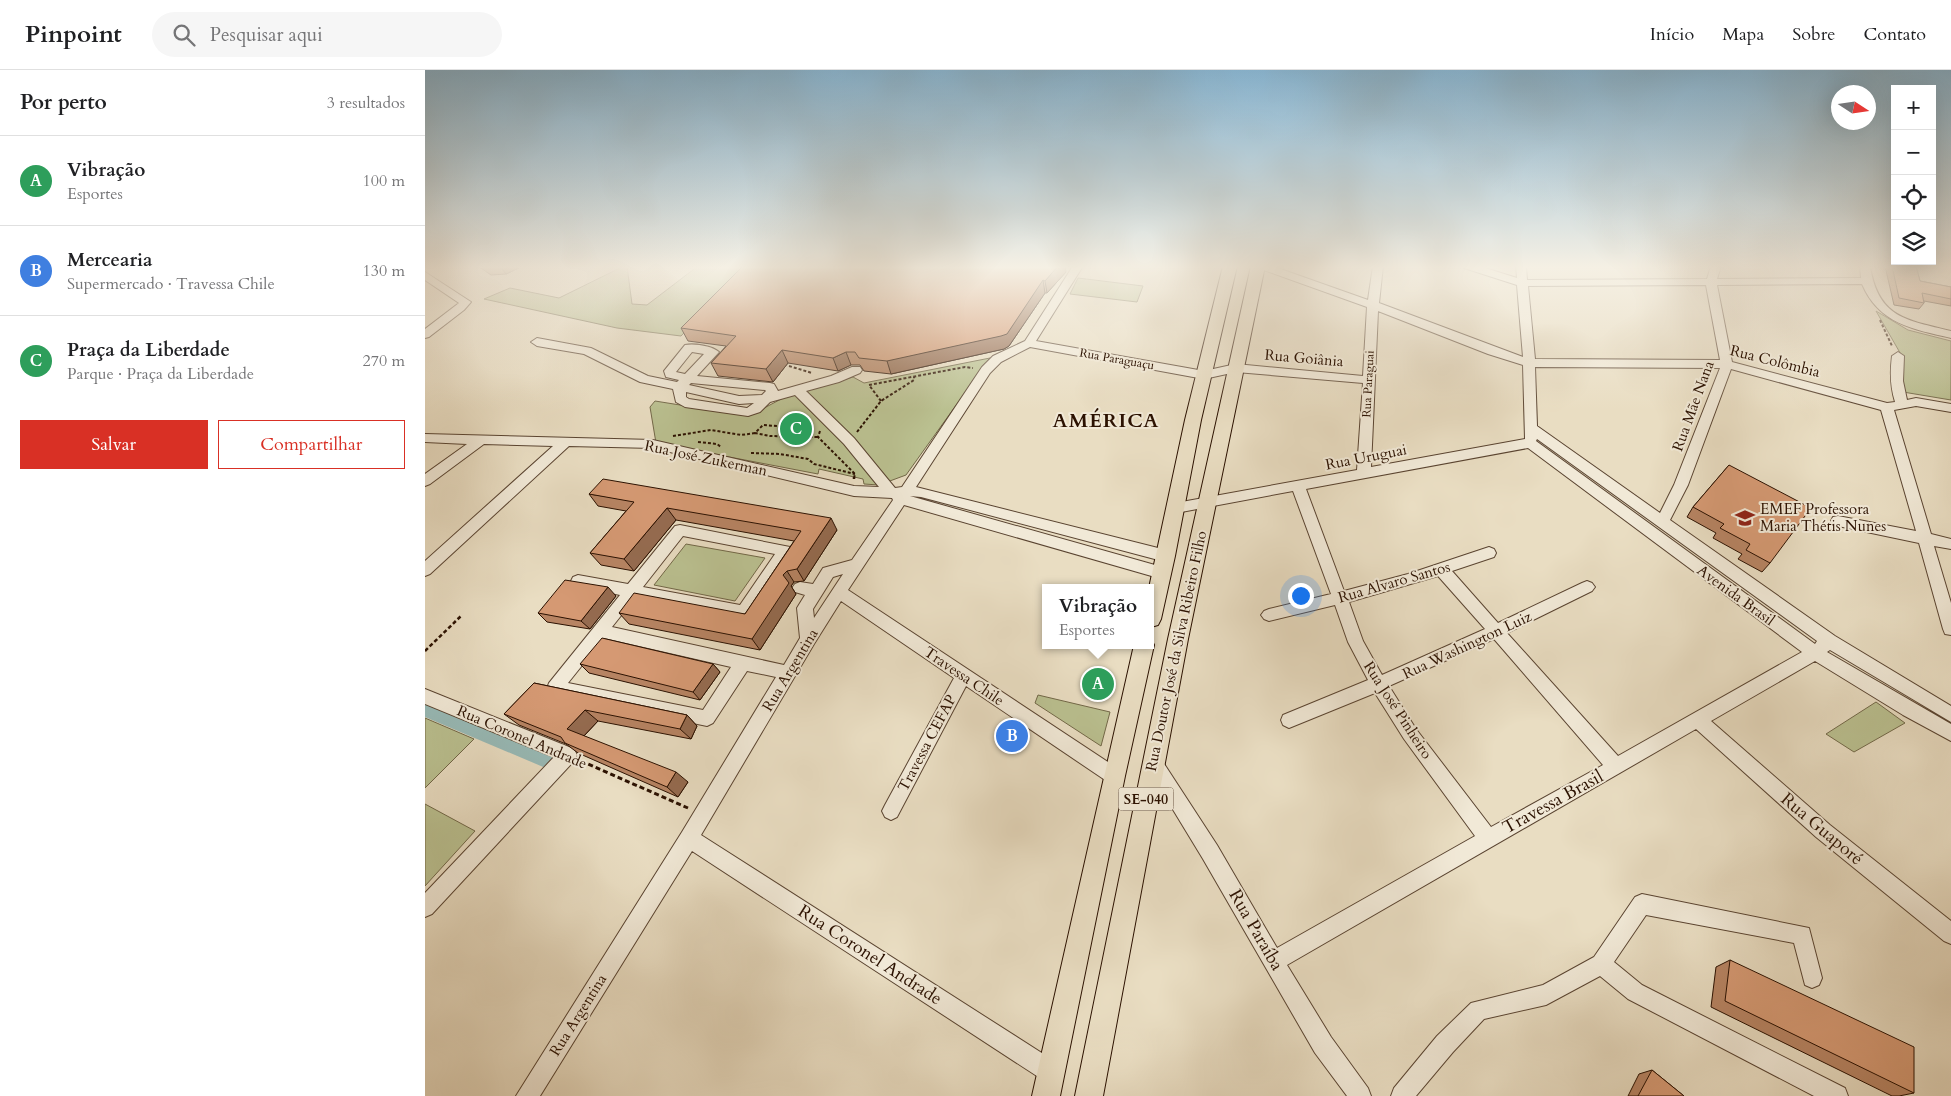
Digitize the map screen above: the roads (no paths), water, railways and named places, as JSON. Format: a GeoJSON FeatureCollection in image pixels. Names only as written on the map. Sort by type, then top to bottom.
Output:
{"type":"FeatureCollection","features":[{"type":"Feature","properties":{"kind":"main road","name":"Rua Doutor José da Silva Ribeiro Filho"},"geometry":{"type":"LineString","coordinates":[[1154,607],[1176,508],[1189,437],[1219,314]]}},
{"type":"Feature","properties":{"kind":"main road","name":"Rua Doutor José da Silva Ribeiro Filho"},"geometry":{"type":"LineString","coordinates":[[1089,1096],[1153,762],[1207,502],[1249,314]]}},
{"type":"Feature","properties":{"kind":"main road","name":"SE-040"},"geometry":{"type":"LineString","coordinates":[[1045,1096],[1143,649]]}},
{"type":"Feature","properties":{"kind":"street"},"geometry":{"type":"LineString","coordinates":[[425,335],[452,314]]}},
{"type":"Feature","properties":{"kind":"street"},"geometry":{"type":"LineString","coordinates":[[1029,343],[1048,314]]}},
{"type":"Feature","properties":{"kind":"street","name":"Rua Paraguai"},"geometry":{"type":"LineString","coordinates":[[1364,472],[1372,314]]}},
{"type":"Feature","properties":{"kind":"street","name":"Rua Colômbia"},"geometry":{"type":"LineString","coordinates":[[1396,314],[1492,351],[1529,363],[1727,364],[1887,407],[1916,402],[1951,408]]}},
{"type":"Feature","properties":{"kind":"street"},"geometry":{"type":"LineString","coordinates":[[1524,314],[1529,363],[1531,436]]}},
{"type":"Feature","properties":{"kind":"street","name":"Rua Mãe Nana"},"geometry":{"type":"LineString","coordinates":[[1662,523],[1681,485],[1727,364],[1717,314]]}},
{"type":"Feature","properties":{"kind":"street"},"geometry":{"type":"LineString","coordinates":[[1889,314],[1951,335]]}},
{"type":"Feature","properties":{"kind":"street"},"geometry":{"type":"LineString","coordinates":[[537,342],[587,352],[637,376],[683,383],[770,387],[772,392],[753,411],[739,412],[685,403],[680,399],[683,383]]}},
{"type":"Feature","properties":{"kind":"street","name":"Rua Argentina"},"geometry":{"type":"LineString","coordinates":[[527,1096],[689,838],[808,639],[856,565],[898,494],[986,370],[997,359],[1029,343]]}},
{"type":"Feature","properties":{"kind":"street","name":"Rua Paraguaçu"},"geometry":{"type":"LineString","coordinates":[[1029,343],[1204,375]]}},
{"type":"Feature","properties":{"kind":"street"},"geometry":{"type":"LineString","coordinates":[[1898,356],[1895,381],[1902,404]]}},
{"type":"Feature","properties":{"kind":"street","name":"Rua Goiânia"},"geometry":{"type":"LineString","coordinates":[[1204,375],[1236,368],[1368,380]]}},
{"type":"Feature","properties":{"kind":"street"},"geometry":{"type":"LineString","coordinates":[[766,399],[856,370]]}},
{"type":"Feature","properties":{"kind":"street"},"geometry":{"type":"LineString","coordinates":[[798,390],[898,494]]}},
{"type":"Feature","properties":{"kind":"street"},"geometry":{"type":"LineString","coordinates":[[1887,407],[1951,629]]}},
{"type":"Feature","properties":{"kind":"street","name":"Rua Uruguai"},"geometry":{"type":"LineString","coordinates":[[1176,508],[1297,487],[1531,436]]}},
{"type":"Feature","properties":{"kind":"street","name":"Avenida Brasil"},"geometry":{"type":"LineString","coordinates":[[1531,436],[1662,523],[1829,640],[1933,706],[1951,715]]}},
{"type":"Feature","properties":{"kind":"street","name":"Avenida Brasil"},"geometry":{"type":"LineString","coordinates":[[1531,436],[1815,653],[1951,733]]}},
{"type":"Feature","properties":{"kind":"street","name":"Rua José Zukerman"},"geometry":{"type":"LineString","coordinates":[[425,438],[653,444],[854,491],[898,494],[916,502],[1164,565]]}},
{"type":"Feature","properties":{"kind":"street"},"geometry":{"type":"LineString","coordinates":[[425,480],[481,440]]}},
{"type":"Feature","properties":{"kind":"street"},"geometry":{"type":"LineString","coordinates":[[425,570],[564,443]]}},
{"type":"Feature","properties":{"kind":"street","name":"Rua José Pinheiro"},"geometry":{"type":"LineString","coordinates":[[1297,487],[1356,642],[1379,685],[1411,734],[1488,838]]}},
{"type":"Feature","properties":{"kind":"street"},"geometry":{"type":"LineString","coordinates":[[1838,521],[1951,544]]}},
{"type":"Feature","properties":{"kind":"street"},"geometry":{"type":"LineString","coordinates":[[579,582],[631,592],[744,612],[785,551],[680,530],[631,592],[600,631],[555,688],[707,718],[743,663]]}},
{"type":"Feature","properties":{"kind":"street","name":"Rua Alvaro Santos"},"geometry":{"type":"LineString","coordinates":[[1269,615],[1340,599],[1442,570],[1489,553]]}},
{"type":"Feature","properties":{"kind":"street"},"geometry":{"type":"LineString","coordinates":[[808,639],[805,608],[828,572],[856,565]]}},
{"type":"Feature","properties":{"kind":"street"},"geometry":{"type":"LineString","coordinates":[[1442,570],[1616,767]]}},
{"type":"Feature","properties":{"kind":"street","name":"Rua Washington Luiz"},"geometry":{"type":"LineString","coordinates":[[1289,720],[1379,685],[1496,633],[1587,587]]}},
{"type":"Feature","properties":{"kind":"street"},"geometry":{"type":"LineString","coordinates":[[800,588],[817,590]]}},
{"type":"Feature","properties":{"kind":"street","name":"Travessa Chile"},"geometry":{"type":"LineString","coordinates":[[839,592],[1114,776]]}},
{"type":"Feature","properties":{"kind":"street"},"geometry":{"type":"LineString","coordinates":[[600,631],[788,673]]}},
{"type":"Feature","properties":{"kind":"street","name":"Travessa Brasil"},"geometry":{"type":"LineString","coordinates":[[1274,961],[1815,653],[1829,640]]}},
{"type":"Feature","properties":{"kind":"street","name":"Travessa CEFAP"},"geometry":{"type":"LineString","coordinates":[[891,811],[964,675]]}},
{"type":"Feature","properties":{"kind":"street","name":"Rua Coronel Andrade"},"geometry":{"type":"LineString","coordinates":[[425,696],[568,755],[425,907]]}},
{"type":"Feature","properties":{"kind":"street","name":"Rua Guaporé"},"geometry":{"type":"LineString","coordinates":[[1698,720],[1823,832],[1951,934]]}},
{"type":"Feature","properties":{"kind":"street","name":"Rua Paraíba"},"geometry":{"type":"LineString","coordinates":[[1153,762],[1211,852],[1323,1045],[1360,1096]]}},
{"type":"Feature","properties":{"kind":"street","name":"Rua Coronel Andrade"},"geometry":{"type":"LineString","coordinates":[[689,838],[1051,1072]]}},
{"type":"Feature","properties":{"kind":"street"},"geometry":{"type":"LineString","coordinates":[[1402,1096],[1445,1044],[1478,1010],[1546,994],[1601,964],[1642,904],[1802,935],[1812,978]]}},
{"type":"Feature","properties":{"kind":"street"},"geometry":{"type":"LineString","coordinates":[[1601,964],[1635,992],[1837,1096]]}},
{"type":"Feature","properties":{"kind":"waterway"},"geometry":{"type":"LineString","coordinates":[[425,709],[548,760]]}},
{"type":"Feature","properties":{"kind":"place","name":"Praça da Liberdade"},"geometry":{"type":"Point","coordinates":[796,429]}},
{"type":"Feature","properties":{"kind":"place","name":"EMEF Professora Maria Thétis Nunes"},"geometry":{"type":"Point","coordinates":[1745,518]}},
{"type":"Feature","properties":{"kind":"place","name":"Vibração"},"geometry":{"type":"Point","coordinates":[1098,684]}},
{"type":"Feature","properties":{"kind":"place","name":"Mercearia"},"geometry":{"type":"Point","coordinates":[1012,736]}},
{"type":"Feature","properties":{"kind":"district","name":"AMÉRICA"},"geometry":{"type":"Point","coordinates":[1106,420]}}]}
